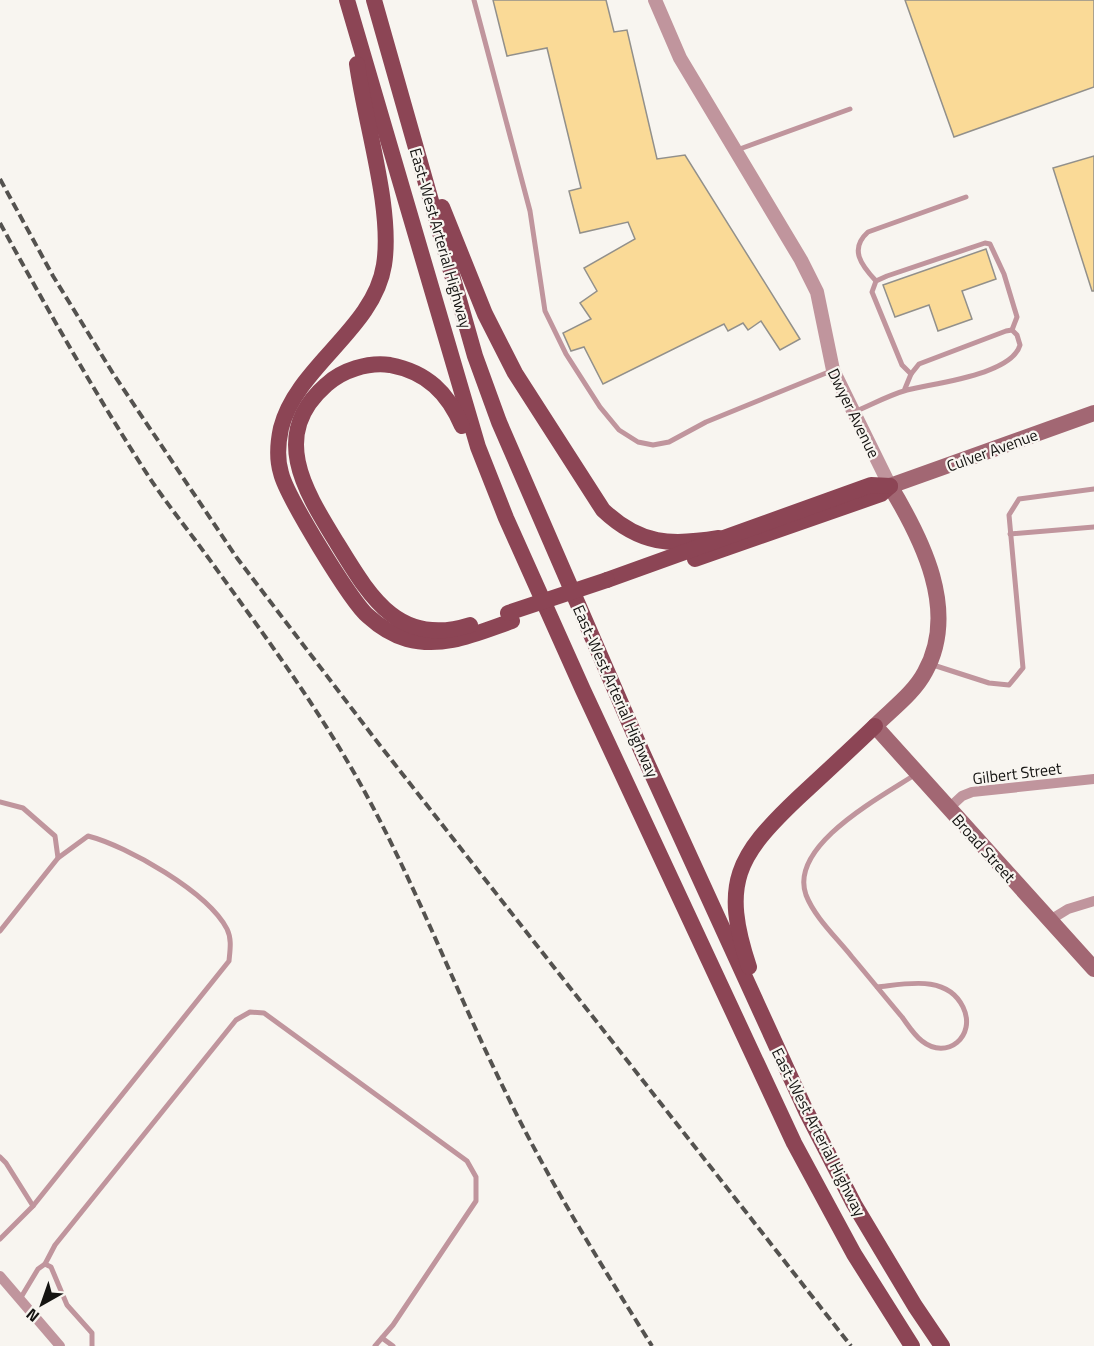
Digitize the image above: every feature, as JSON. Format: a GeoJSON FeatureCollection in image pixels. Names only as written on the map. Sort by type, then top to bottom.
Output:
{"type":"FeatureCollection","features":[{"type":"Feature","properties":{"kind":"main road","name":"East-West Arterial Highway"},"geometry":{"type":"LineString","coordinates":[[374,0],[472,345],[499,422],[760,1014],[854,1204],[915,1306],[942,1346]]}},
{"type":"Feature","properties":{"kind":"main road","name":"East-West Arterial Highway"},"geometry":{"type":"LineString","coordinates":[[348,2],[416,243],[478,447],[495,490],[632,798],[794,1143],[854,1254],[912,1346]]}},
{"type":"Feature","properties":{"kind":"main road"},"geometry":{"type":"LineString","coordinates":[[348,2],[360,93],[384,213],[386,248],[384,269],[376,289],[360,316],[289,405],[280,430],[281,473],[289,495],[358,606],[386,630],[406,639],[446,642],[510,617],[880,494],[890,486]]}},
{"type":"Feature","properties":{"kind":"main road"},"geometry":{"type":"LineString","coordinates":[[405,109],[485,314],[515,373],[603,510],[620,526],[643,538],[668,543],[719,538]]}},
{"type":"Feature","properties":{"kind":"main road"},"geometry":{"type":"LineString","coordinates":[[495,490],[474,453],[453,405],[432,381],[407,370],[387,365],[368,365],[333,378],[318,391],[303,413],[298,427],[296,450],[303,484],[377,603],[406,622],[436,630],[456,629],[510,617]]}},
{"type":"Feature","properties":{"kind":"main road","name":"Culver Avenue"},"geometry":{"type":"LineString","coordinates":[[890,486],[1094,413]]}},
{"type":"Feature","properties":{"kind":"main road"},"geometry":{"type":"LineString","coordinates":[[608,584],[719,538],[871,485],[890,486]]}},
{"type":"Feature","properties":{"kind":"main road","name":"Dwyer Avenue"},"geometry":{"type":"LineString","coordinates":[[875,726],[912,690],[929,664],[938,635],[939,607],[934,583],[914,526],[890,486]]}},
{"type":"Feature","properties":{"kind":"main road"},"geometry":{"type":"LineString","coordinates":[[760,1014],[738,933],[735,904],[741,871],[748,852],[766,829],[875,726]]}},
{"type":"Feature","properties":{"kind":"main road","name":"Broad Street"},"geometry":{"type":"LineString","coordinates":[[875,726],[1094,969]]}},
{"type":"Feature","properties":{"kind":"street","name":"Dwyer Avenue"},"geometry":{"type":"LineString","coordinates":[[655,0],[680,58],[801,260],[817,292],[832,370],[890,486]]}},
{"type":"Feature","properties":{"kind":"street","name":"Gilbert Street"},"geometry":{"type":"LineString","coordinates":[[949,808],[962,796],[972,792],[1094,779]]}},
{"type":"Feature","properties":{"kind":"street"},"geometry":{"type":"LineString","coordinates":[[1050,920],[1068,909],[1094,901]]}},
{"type":"Feature","properties":{"kind":"street"},"geometry":{"type":"LineString","coordinates":[[0,1276],[60,1346]]}},
{"type":"Feature","properties":{"kind":"lane"},"geometry":{"type":"LineString","coordinates":[[474,0],[530,211],[545,310],[566,354],[600,407],[619,430],[638,442],[653,445],[669,442],[705,422],[832,370]]}},
{"type":"Feature","properties":{"kind":"lane"},"geometry":{"type":"LineString","coordinates":[[736,151],[850,109]]}},
{"type":"Feature","properties":{"kind":"lane"},"geometry":{"type":"LineString","coordinates":[[876,281],[862,264],[857,249],[858,243],[868,232],[966,197]]}},
{"type":"Feature","properties":{"kind":"lane"},"geometry":{"type":"LineString","coordinates":[[876,281],[985,243],[990,244],[995,250],[1004,274],[1017,317],[1012,330],[919,364],[911,374],[904,391]]}},
{"type":"Feature","properties":{"kind":"lane"},"geometry":{"type":"LineString","coordinates":[[876,281],[872,292],[902,365],[911,374]]}},
{"type":"Feature","properties":{"kind":"lane"},"geometry":{"type":"LineString","coordinates":[[853,413],[904,391],[982,373],[1012,360],[1020,345],[1017,335],[1012,330]]}},
{"type":"Feature","properties":{"kind":"lane"},"geometry":{"type":"LineString","coordinates":[[929,664],[989,683],[1009,685],[1023,668],[1009,515],[1019,499],[1094,489]]}},
{"type":"Feature","properties":{"kind":"lane"},"geometry":{"type":"LineString","coordinates":[[1010,534],[1094,527]]}},
{"type":"Feature","properties":{"kind":"lane"},"geometry":{"type":"LineString","coordinates":[[877,987],[920,982],[939,985],[962,1004],[967,1017],[966,1033],[957,1044],[931,1047],[921,1040],[877,987],[817,913],[805,893],[806,872],[814,850],[837,828],[917,773]]}},
{"type":"Feature","properties":{"kind":"lane"},"geometry":{"type":"LineString","coordinates":[[0,802],[23,808],[56,836],[58,858]]}},
{"type":"Feature","properties":{"kind":"lane"},"geometry":{"type":"LineString","coordinates":[[0,931],[58,858],[88,836],[107,841],[166,872],[210,907],[227,929],[231,942],[229,961],[33,1206],[0,1239]]}},
{"type":"Feature","properties":{"kind":"lane"},"geometry":{"type":"LineString","coordinates":[[19,1300],[38,1269],[45,1264],[55,1245],[236,1020],[250,1012],[264,1013],[467,1161],[476,1177],[476,1201],[375,1346]]}},
{"type":"Feature","properties":{"kind":"lane"},"geometry":{"type":"LineString","coordinates":[[0,1157],[33,1206]]}},
{"type":"Feature","properties":{"kind":"lane"},"geometry":{"type":"LineString","coordinates":[[45,1264],[51,1267],[67,1305],[92,1333],[93,1344],[101,1346]]}},
{"type":"Feature","properties":{"kind":"lane"},"geometry":{"type":"LineString","coordinates":[[382,1338],[393,1346]]}},
{"type":"Feature","properties":{"kind":"building"},"geometry":{"type":"Polygon","coordinates":[[[493,0],[606,0],[614,32],[627,30],[657,159],[685,155],[800,339],[780,350],[761,321],[748,330],[743,323],[728,331],[724,324],[603,384],[584,347],[571,351],[563,333],[591,319],[580,303],[597,291],[584,268],[635,239],[628,222],[580,233],[569,191],[581,188],[547,48],[507,56],[493,0]]]}},
{"type":"Feature","properties":{"kind":"building"},"geometry":{"type":"Polygon","coordinates":[[[905,0],[1094,0],[1094,87],[954,137],[905,0]]]}},
{"type":"Feature","properties":{"kind":"building"},"geometry":{"type":"Polygon","coordinates":[[[1094,156],[1094,291],[1092,291],[1053,168],[1094,156]]]}},
{"type":"Feature","properties":{"kind":"building"},"geometry":{"type":"Polygon","coordinates":[[[986,249],[996,279],[962,291],[972,319],[938,331],[929,305],[895,317],[883,285],[986,249]]]}},
{"type":"Feature","properties":{"kind":"railway"},"geometry":{"type":"LineString","coordinates":[[0,179],[53,276],[114,375],[237,558],[375,739],[851,1346]]}},
{"type":"Feature","properties":{"kind":"railway"},"geometry":{"type":"LineString","coordinates":[[0,223],[72,352],[149,477],[285,665],[357,778],[397,855],[486,1052],[539,1157],[575,1221],[652,1346]]}}]}
